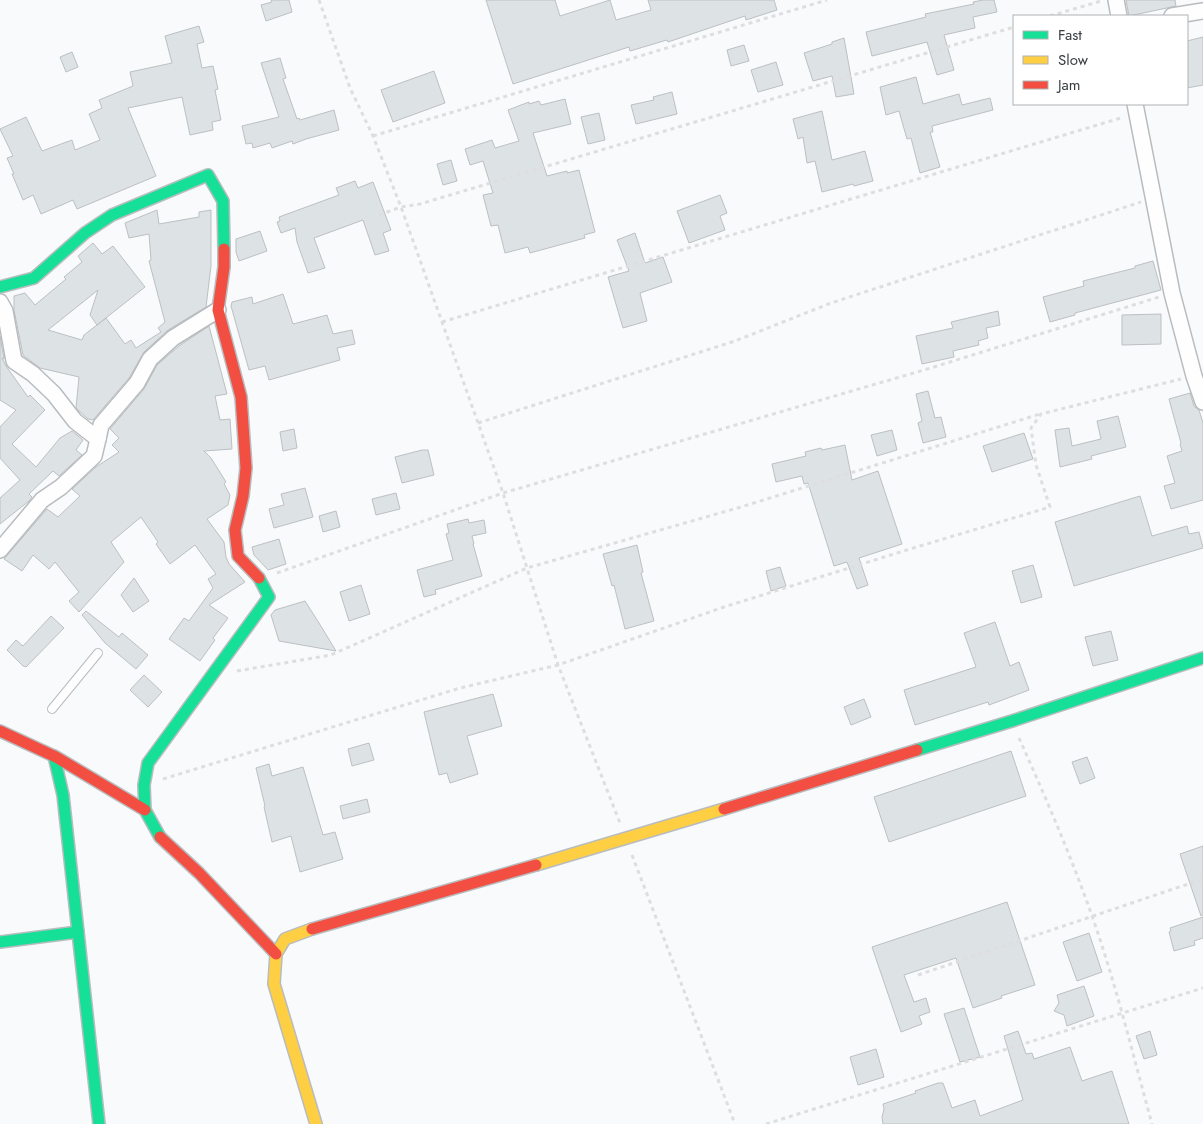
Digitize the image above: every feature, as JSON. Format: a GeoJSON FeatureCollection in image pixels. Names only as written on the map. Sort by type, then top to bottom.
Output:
{"type":"FeatureCollection","features":[{"type":"Feature","properties":{"kind":"street"},"geometry":{"type":"LineString","coordinates":[[1116,0],[1119,15]]}},
{"type":"Feature","properties":{"kind":"street"},"geometry":{"type":"LineString","coordinates":[[1178,15],[1203,11]]}},
{"type":"Feature","properties":{"kind":"street"},"geometry":{"type":"LineString","coordinates":[[1136,109],[1172,293],[1194,376],[1203,402]]}},
{"type":"Feature","properties":{"kind":"street"},"geometry":{"type":"LineString","coordinates":[[0,287],[34,278],[102,220],[208,175],[223,200],[224,267],[218,310],[241,397],[246,468],[243,496],[235,530],[238,556],[260,579],[269,597],[148,763],[144,785],[145,810],[160,837],[199,873],[276,954]]}},
{"type":"Feature","properties":{"kind":"street"},"geometry":{"type":"LineString","coordinates":[[0,302],[5,311],[14,361],[34,374],[54,394],[75,421],[98,439]]}},
{"type":"Feature","properties":{"kind":"street"},"geometry":{"type":"LineString","coordinates":[[0,550],[42,500],[61,487],[94,456],[101,425],[137,383],[150,359],[173,338],[218,310]]}},
{"type":"Feature","properties":{"kind":"street"},"geometry":{"type":"LineString","coordinates":[[316,1124],[274,984],[276,954],[285,939],[307,930],[626,838],[1012,721],[1203,658]]}},
{"type":"Feature","properties":{"kind":"street"},"geometry":{"type":"LineString","coordinates":[[0,731],[24,740],[54,756],[145,810]]}},
{"type":"Feature","properties":{"kind":"street"},"geometry":{"type":"LineString","coordinates":[[54,756],[63,795],[99,1124]]}},
{"type":"Feature","properties":{"kind":"street"},"geometry":{"type":"LineString","coordinates":[[0,942],[78,932]]}},
{"type":"Feature","properties":{"kind":"lane"},"geometry":{"type":"LineString","coordinates":[[52,709],[98,654]]}},
{"type":"Feature","properties":{"kind":"path"},"geometry":{"type":"LineString","coordinates":[[319,0],[350,88],[373,136],[401,207],[503,493],[558,665],[735,1124]]}},
{"type":"Feature","properties":{"kind":"path"},"geometry":{"type":"LineString","coordinates":[[373,136],[827,0]]}},
{"type":"Feature","properties":{"kind":"path"},"geometry":{"type":"LineString","coordinates":[[1053,15],[1104,0]]}},
{"type":"Feature","properties":{"kind":"path"},"geometry":{"type":"LineString","coordinates":[[379,215],[1013,27]]}},
{"type":"Feature","properties":{"kind":"path"},"geometry":{"type":"LineString","coordinates":[[442,322],[1136,109]]}},
{"type":"Feature","properties":{"kind":"path"},"geometry":{"type":"LineString","coordinates":[[478,423],[735,341],[831,303],[1153,198]]}},
{"type":"Feature","properties":{"kind":"path"},"geometry":{"type":"LineString","coordinates":[[260,579],[503,493],[934,368],[1172,293]]}},
{"type":"Feature","properties":{"kind":"path"},"geometry":{"type":"LineString","coordinates":[[211,675],[331,655],[527,568],[742,507],[1041,414],[1194,376]]}},
{"type":"Feature","properties":{"kind":"path"},"geometry":{"type":"LineString","coordinates":[[144,785],[460,688],[558,665],[724,607],[1050,507],[1036,465],[1031,428],[1041,414]]}},
{"type":"Feature","properties":{"kind":"path"},"geometry":{"type":"LineString","coordinates":[[1012,721],[1046,797],[1092,916],[1122,1014],[1152,1124]]}},
{"type":"Feature","properties":{"kind":"path"},"geometry":{"type":"LineString","coordinates":[[918,975],[1203,880]]}},
{"type":"Feature","properties":{"kind":"path"},"geometry":{"type":"LineString","coordinates":[[766,1124],[1203,988]]}},
{"type":"Feature","properties":{"kind":"building"},"geometry":{"type":"Polygon","coordinates":[[[271,0],[289,0],[292,12],[266,21],[261,5],[272,2],[271,0]]]}},
{"type":"Feature","properties":{"kind":"building"},"geometry":{"type":"Polygon","coordinates":[[[486,0],[555,0],[560,16],[610,0],[616,20],[651,10],[648,0],[774,0],[777,10],[746,20],[745,16],[668,42],[667,40],[630,51],[629,47],[513,84],[486,0]]]}},
{"type":"Feature","properties":{"kind":"building"},"geometry":{"type":"Polygon","coordinates":[[[994,0],[997,12],[973,17],[975,28],[944,35],[954,70],[937,75],[927,42],[872,56],[866,32],[926,17],[925,14],[974,4],[973,2],[994,0]]]}},
{"type":"Feature","properties":{"kind":"building"},"geometry":{"type":"Polygon","coordinates":[[[1126,0],[1175,0],[1176,6],[1129,15],[1126,0]]]}},
{"type":"Feature","properties":{"kind":"building"},"geometry":{"type":"Polygon","coordinates":[[[199,26],[204,42],[197,44],[202,68],[213,66],[218,89],[215,90],[221,120],[212,122],[213,130],[190,135],[182,97],[128,108],[156,176],[77,209],[73,200],[41,214],[33,195],[23,200],[7,158],[13,156],[0,129],[26,117],[42,151],[72,140],[75,150],[100,140],[89,114],[102,108],[99,100],[133,86],[130,72],[172,63],[165,36],[199,26]]]}},
{"type":"Feature","properties":{"kind":"building"},"geometry":{"type":"Polygon","coordinates":[[[1203,37],[1203,85],[1188,88],[1188,41],[1203,37]]]}},
{"type":"Feature","properties":{"kind":"building"},"geometry":{"type":"Polygon","coordinates":[[[844,38],[854,94],[836,97],[832,76],[813,81],[804,53],[844,38]]]}},
{"type":"Feature","properties":{"kind":"building"},"geometry":{"type":"Polygon","coordinates":[[[744,45],[749,61],[731,66],[727,50],[744,45]]]}},
{"type":"Feature","properties":{"kind":"building"},"geometry":{"type":"Polygon","coordinates":[[[72,52],[78,67],[66,72],[60,57],[72,52]]]}},
{"type":"Feature","properties":{"kind":"building"},"geometry":{"type":"Polygon","coordinates":[[[280,58],[286,78],[283,79],[297,119],[299,118],[300,120],[334,110],[339,130],[293,144],[292,141],[272,148],[270,143],[253,148],[252,143],[246,144],[242,126],[279,117],[261,63],[280,58]]]}},
{"type":"Feature","properties":{"kind":"building"},"geometry":{"type":"Polygon","coordinates":[[[776,62],[783,85],[758,92],[751,70],[776,62]]]}},
{"type":"Feature","properties":{"kind":"building"},"geometry":{"type":"Polygon","coordinates":[[[434,71],[445,103],[393,122],[381,90],[434,71]]]}},
{"type":"Feature","properties":{"kind":"building"},"geometry":{"type":"Polygon","coordinates":[[[916,77],[923,104],[959,94],[962,105],[990,98],[993,110],[932,126],[933,132],[930,132],[940,167],[920,173],[911,138],[907,139],[899,111],[886,115],[880,87],[916,77]]]}},
{"type":"Feature","properties":{"kind":"building"},"geometry":{"type":"Polygon","coordinates":[[[672,92],[677,114],[636,124],[631,105],[654,100],[653,97],[672,92]]]}},
{"type":"Feature","properties":{"kind":"building"},"geometry":{"type":"Polygon","coordinates":[[[565,99],[571,124],[533,133],[547,176],[579,170],[595,232],[584,235],[585,238],[530,253],[528,247],[505,253],[498,225],[491,226],[483,195],[493,193],[483,161],[470,165],[465,149],[492,140],[495,148],[519,141],[508,110],[529,102],[529,104],[539,101],[541,105],[565,99]]]}},
{"type":"Feature","properties":{"kind":"building"},"geometry":{"type":"Polygon","coordinates":[[[822,111],[832,160],[865,151],[873,181],[822,192],[815,161],[807,163],[803,137],[798,139],[793,119],[822,111]]]}},
{"type":"Feature","properties":{"kind":"building"},"geometry":{"type":"Polygon","coordinates":[[[599,113],[605,140],[588,144],[581,117],[599,113]]]}},
{"type":"Feature","properties":{"kind":"building"},"geometry":{"type":"Polygon","coordinates":[[[451,160],[457,181],[443,185],[437,164],[451,160]]]}},
{"type":"Feature","properties":{"kind":"building"},"geometry":{"type":"Polygon","coordinates":[[[355,181],[358,188],[373,182],[391,230],[383,233],[389,251],[375,255],[363,220],[314,238],[325,268],[308,273],[297,242],[295,228],[281,233],[277,222],[280,221],[279,217],[339,195],[336,188],[355,181]]]}},
{"type":"Feature","properties":{"kind":"building"},"geometry":{"type":"Polygon","coordinates":[[[720,195],[727,213],[720,216],[725,230],[689,243],[677,211],[720,195]]]}},
{"type":"Feature","properties":{"kind":"building"},"geometry":{"type":"Polygon","coordinates":[[[157,210],[159,224],[199,217],[199,212],[211,210],[211,266],[206,307],[168,330],[144,352],[129,378],[93,420],[88,419],[76,408],[79,377],[40,368],[23,355],[14,310],[14,296],[25,293],[35,305],[66,279],[64,277],[82,262],[78,256],[93,243],[102,254],[113,246],[145,287],[99,323],[106,318],[125,344],[131,340],[136,348],[161,332],[158,328],[165,322],[149,261],[151,260],[149,234],[129,238],[125,223],[157,210]],[[98,290],[48,330],[82,340],[84,335],[97,325],[90,315],[98,290]]]}},
{"type":"Feature","properties":{"kind":"building"},"geometry":{"type":"Polygon","coordinates":[[[260,231],[267,251],[239,261],[236,252],[236,239],[260,231]]]}},
{"type":"Feature","properties":{"kind":"building"},"geometry":{"type":"Polygon","coordinates":[[[635,233],[645,263],[663,257],[672,282],[640,293],[647,321],[623,328],[608,277],[629,271],[617,240],[635,233]]]}},
{"type":"Feature","properties":{"kind":"building"},"geometry":{"type":"Polygon","coordinates":[[[1153,261],[1161,290],[1075,313],[1075,315],[1050,322],[1043,297],[1084,286],[1083,281],[1135,268],[1135,266],[1153,261]]]}},
{"type":"Feature","properties":{"kind":"building"},"geometry":{"type":"Polygon","coordinates":[[[283,294],[293,324],[327,315],[333,334],[352,330],[355,344],[337,348],[340,360],[269,380],[265,366],[249,370],[231,306],[232,302],[252,297],[253,304],[283,294]]]}},
{"type":"Feature","properties":{"kind":"building"},"geometry":{"type":"Polygon","coordinates":[[[998,311],[1000,325],[986,328],[988,338],[978,341],[979,345],[953,351],[954,357],[922,364],[916,336],[953,328],[951,322],[998,311]]]}},
{"type":"Feature","properties":{"kind":"building"},"geometry":{"type":"Polygon","coordinates":[[[1161,314],[1161,344],[1122,345],[1122,315],[1161,314]]]}},
{"type":"Feature","properties":{"kind":"building"},"geometry":{"type":"Polygon","coordinates":[[[209,326],[227,394],[215,396],[220,420],[230,419],[232,449],[204,451],[211,458],[226,482],[224,484],[230,495],[228,505],[207,519],[224,542],[229,564],[245,582],[209,605],[228,618],[213,638],[215,640],[200,661],[169,639],[184,618],[189,621],[213,588],[208,579],[216,574],[195,545],[170,564],[141,517],[111,542],[124,562],[79,612],[69,601],[79,592],[55,562],[49,569],[33,555],[22,571],[4,559],[47,509],[58,517],[80,496],[72,489],[96,467],[119,452],[112,445],[119,438],[110,429],[144,389],[157,365],[179,346],[209,326]]]}},
{"type":"Feature","properties":{"kind":"building"},"geometry":{"type":"Polygon","coordinates":[[[0,336],[4,359],[2,358],[6,366],[28,397],[30,395],[45,410],[12,444],[36,467],[60,438],[72,431],[83,440],[76,450],[82,455],[59,476],[53,471],[29,494],[32,497],[29,501],[0,524],[0,498],[20,480],[0,458],[0,427],[16,410],[0,400],[0,336]]]}},
{"type":"Feature","properties":{"kind":"building"},"geometry":{"type":"Polygon","coordinates":[[[928,391],[935,418],[941,417],[946,437],[923,443],[918,423],[922,421],[916,394],[928,391]]]}},
{"type":"Feature","properties":{"kind":"building"},"geometry":{"type":"Polygon","coordinates":[[[1190,393],[1203,423],[1203,500],[1171,509],[1164,486],[1175,483],[1167,456],[1182,451],[1169,399],[1190,393]]]}},
{"type":"Feature","properties":{"kind":"building"},"geometry":{"type":"Polygon","coordinates":[[[1118,416],[1126,447],[1091,456],[1092,459],[1060,467],[1055,430],[1069,428],[1072,446],[1101,439],[1097,421],[1118,416]]]}},
{"type":"Feature","properties":{"kind":"building"},"geometry":{"type":"Polygon","coordinates":[[[294,429],[297,448],[283,451],[280,432],[294,429]]]}},
{"type":"Feature","properties":{"kind":"building"},"geometry":{"type":"Polygon","coordinates":[[[892,430],[897,450],[877,456],[871,435],[892,430]]]}},
{"type":"Feature","properties":{"kind":"building"},"geometry":{"type":"Polygon","coordinates":[[[1024,433],[1033,459],[992,472],[983,446],[1024,433]]]}},
{"type":"Feature","properties":{"kind":"building"},"geometry":{"type":"Polygon","coordinates":[[[845,445],[852,480],[878,471],[902,544],[859,558],[868,585],[857,589],[847,562],[834,566],[808,483],[804,484],[802,476],[776,482],[772,464],[806,456],[805,452],[845,445]]]}},
{"type":"Feature","properties":{"kind":"building"},"geometry":{"type":"Polygon","coordinates":[[[428,450],[434,475],[402,483],[395,457],[428,450]]]}},
{"type":"Feature","properties":{"kind":"building"},"geometry":{"type":"Polygon","coordinates":[[[305,488],[313,517],[274,528],[269,509],[284,505],[281,494],[305,488]]]}},
{"type":"Feature","properties":{"kind":"building"},"geometry":{"type":"Polygon","coordinates":[[[396,493],[400,509],[376,515],[372,499],[396,493]]]}},
{"type":"Feature","properties":{"kind":"building"},"geometry":{"type":"Polygon","coordinates":[[[1140,496],[1152,536],[1187,526],[1189,534],[1199,532],[1203,548],[1074,586],[1055,522],[1140,496]]]}},
{"type":"Feature","properties":{"kind":"building"},"geometry":{"type":"Polygon","coordinates":[[[336,511],[340,527],[323,532],[319,516],[336,511]]]}},
{"type":"Feature","properties":{"kind":"building"},"geometry":{"type":"Polygon","coordinates":[[[468,519],[469,523],[484,520],[486,533],[472,536],[482,576],[435,590],[436,594],[424,597],[417,570],[453,560],[446,534],[449,533],[447,524],[468,519]]]}},
{"type":"Feature","properties":{"kind":"building"},"geometry":{"type":"Polygon","coordinates":[[[279,539],[286,564],[268,570],[254,555],[252,547],[279,539]]]}},
{"type":"Feature","properties":{"kind":"building"},"geometry":{"type":"Polygon","coordinates":[[[637,545],[643,572],[641,573],[654,621],[625,629],[614,585],[612,586],[603,554],[637,545]]]}},
{"type":"Feature","properties":{"kind":"building"},"geometry":{"type":"Polygon","coordinates":[[[1033,565],[1042,597],[1021,603],[1012,571],[1033,565]]]}},
{"type":"Feature","properties":{"kind":"building"},"geometry":{"type":"Polygon","coordinates":[[[780,567],[786,586],[771,591],[766,571],[780,567]]]}},
{"type":"Feature","properties":{"kind":"building"},"geometry":{"type":"Polygon","coordinates":[[[134,578],[149,601],[133,612],[121,595],[134,578]]]}},
{"type":"Feature","properties":{"kind":"building"},"geometry":{"type":"Polygon","coordinates":[[[361,585],[370,614],[349,621],[340,592],[361,585]]]}},
{"type":"Feature","properties":{"kind":"building"},"geometry":{"type":"Polygon","coordinates":[[[305,601],[336,651],[279,641],[271,615],[275,610],[305,601]]]}},
{"type":"Feature","properties":{"kind":"building"},"geometry":{"type":"Polygon","coordinates":[[[86,611],[119,637],[122,633],[148,655],[136,669],[105,643],[82,615],[86,611]]]}},
{"type":"Feature","properties":{"kind":"building"},"geometry":{"type":"Polygon","coordinates":[[[51,616],[64,628],[26,667],[23,666],[7,650],[16,640],[23,646],[51,616]]]}},
{"type":"Feature","properties":{"kind":"building"},"geometry":{"type":"Polygon","coordinates":[[[995,622],[1010,666],[1019,662],[1029,690],[989,705],[988,702],[915,725],[904,690],[976,667],[964,633],[995,622]]]}},
{"type":"Feature","properties":{"kind":"building"},"geometry":{"type":"Polygon","coordinates":[[[1111,631],[1118,660],[1093,666],[1085,637],[1111,631]]]}},
{"type":"Feature","properties":{"kind":"building"},"geometry":{"type":"Polygon","coordinates":[[[144,675],[162,692],[148,707],[130,690],[144,675]]]}},
{"type":"Feature","properties":{"kind":"building"},"geometry":{"type":"Polygon","coordinates":[[[493,694],[502,726],[467,736],[478,774],[450,783],[447,773],[439,775],[424,712],[493,694]]]}},
{"type":"Feature","properties":{"kind":"building"},"geometry":{"type":"Polygon","coordinates":[[[864,699],[871,717],[851,725],[844,707],[864,699]]]}},
{"type":"Feature","properties":{"kind":"building"},"geometry":{"type":"Polygon","coordinates":[[[369,743],[374,760],[352,766],[348,749],[369,743]]]}},
{"type":"Feature","properties":{"kind":"building"},"geometry":{"type":"Polygon","coordinates":[[[1011,751],[1026,796],[889,842],[874,797],[1011,751]]]}},
{"type":"Feature","properties":{"kind":"building"},"geometry":{"type":"Polygon","coordinates":[[[1087,757],[1095,778],[1080,784],[1072,762],[1087,757]]]}},
{"type":"Feature","properties":{"kind":"building"},"geometry":{"type":"Polygon","coordinates":[[[269,764],[272,776],[303,767],[323,835],[335,832],[343,859],[300,872],[291,836],[272,842],[256,768],[269,764]]]}},
{"type":"Feature","properties":{"kind":"building"},"geometry":{"type":"Polygon","coordinates":[[[367,799],[370,812],[343,819],[340,806],[367,799]]]}},
{"type":"Feature","properties":{"kind":"building"},"geometry":{"type":"Polygon","coordinates":[[[1203,846],[1203,915],[1201,916],[1180,854],[1203,846]]]}},
{"type":"Feature","properties":{"kind":"building"},"geometry":{"type":"Polygon","coordinates":[[[1007,902],[1035,985],[1001,996],[1002,998],[973,1008],[956,958],[904,975],[914,1002],[926,998],[930,1012],[919,1016],[922,1024],[901,1032],[872,947],[1007,902]]]}},
{"type":"Feature","properties":{"kind":"building"},"geometry":{"type":"Polygon","coordinates":[[[1203,917],[1203,938],[1194,941],[1195,945],[1174,951],[1169,932],[1171,931],[1170,928],[1203,917]]]}},
{"type":"Feature","properties":{"kind":"building"},"geometry":{"type":"Polygon","coordinates":[[[1089,933],[1102,972],[1077,981],[1063,942],[1089,933]]]}},
{"type":"Feature","properties":{"kind":"building"},"geometry":{"type":"Polygon","coordinates":[[[1084,986],[1094,1016],[1067,1026],[1064,1015],[1054,1011],[1059,1003],[1057,995],[1084,986]]]}},
{"type":"Feature","properties":{"kind":"building"},"geometry":{"type":"Polygon","coordinates":[[[964,1008],[980,1057],[960,1062],[944,1014],[964,1008]]]}},
{"type":"Feature","properties":{"kind":"building"},"geometry":{"type":"Polygon","coordinates":[[[1018,1031],[1026,1054],[1032,1053],[1034,1059],[1070,1047],[1082,1081],[1112,1071],[1129,1124],[883,1124],[883,1104],[938,1083],[943,1083],[952,1108],[975,1100],[980,1116],[1023,1100],[1004,1036],[1018,1031]]]}},
{"type":"Feature","properties":{"kind":"building"},"geometry":{"type":"Polygon","coordinates":[[[1150,1031],[1157,1055],[1144,1059],[1136,1036],[1150,1031]]]}},
{"type":"Feature","properties":{"kind":"building"},"geometry":{"type":"Polygon","coordinates":[[[876,1049],[884,1077],[858,1085],[850,1057],[876,1049]]]}},
{"type":"Feature","properties":{"kind":"traffic: fast"},"geometry":{"type":"LineString","coordinates":[[0,287],[34,278],[85,233],[112,215],[208,175],[223,201],[224,249]]}},
{"type":"Feature","properties":{"kind":"traffic: fast"},"geometry":{"type":"LineString","coordinates":[[160,837],[145,810],[144,785],[148,763],[269,597],[259,578]]}},
{"type":"Feature","properties":{"kind":"traffic: fast"},"geometry":{"type":"LineString","coordinates":[[917,750],[1203,658]]}},
{"type":"Feature","properties":{"kind":"traffic: fast"},"geometry":{"type":"LineString","coordinates":[[54,756],[63,795],[99,1124]]}},
{"type":"Feature","properties":{"kind":"traffic: fast"},"geometry":{"type":"LineString","coordinates":[[0,942],[78,932]]}},
{"type":"Feature","properties":{"kind":"traffic: slow"},"geometry":{"type":"LineString","coordinates":[[536,865],[724,809]]}},
{"type":"Feature","properties":{"kind":"traffic: slow"},"geometry":{"type":"LineString","coordinates":[[312,929],[285,939],[276,954],[274,984],[316,1124]]}},
{"type":"Feature","properties":{"kind":"traffic: jam"},"geometry":{"type":"LineString","coordinates":[[224,249],[224,267],[218,310],[241,397],[246,468],[243,496],[235,530],[238,556],[259,578]]}},
{"type":"Feature","properties":{"kind":"traffic: jam"},"geometry":{"type":"LineString","coordinates":[[0,731],[56,757],[145,810]]}},
{"type":"Feature","properties":{"kind":"traffic: jam"},"geometry":{"type":"LineString","coordinates":[[724,809],[917,750]]}},
{"type":"Feature","properties":{"kind":"traffic: jam"},"geometry":{"type":"LineString","coordinates":[[160,837],[199,873],[276,954]]}},
{"type":"Feature","properties":{"kind":"traffic: jam"},"geometry":{"type":"LineString","coordinates":[[312,929],[536,865]]}}]}
